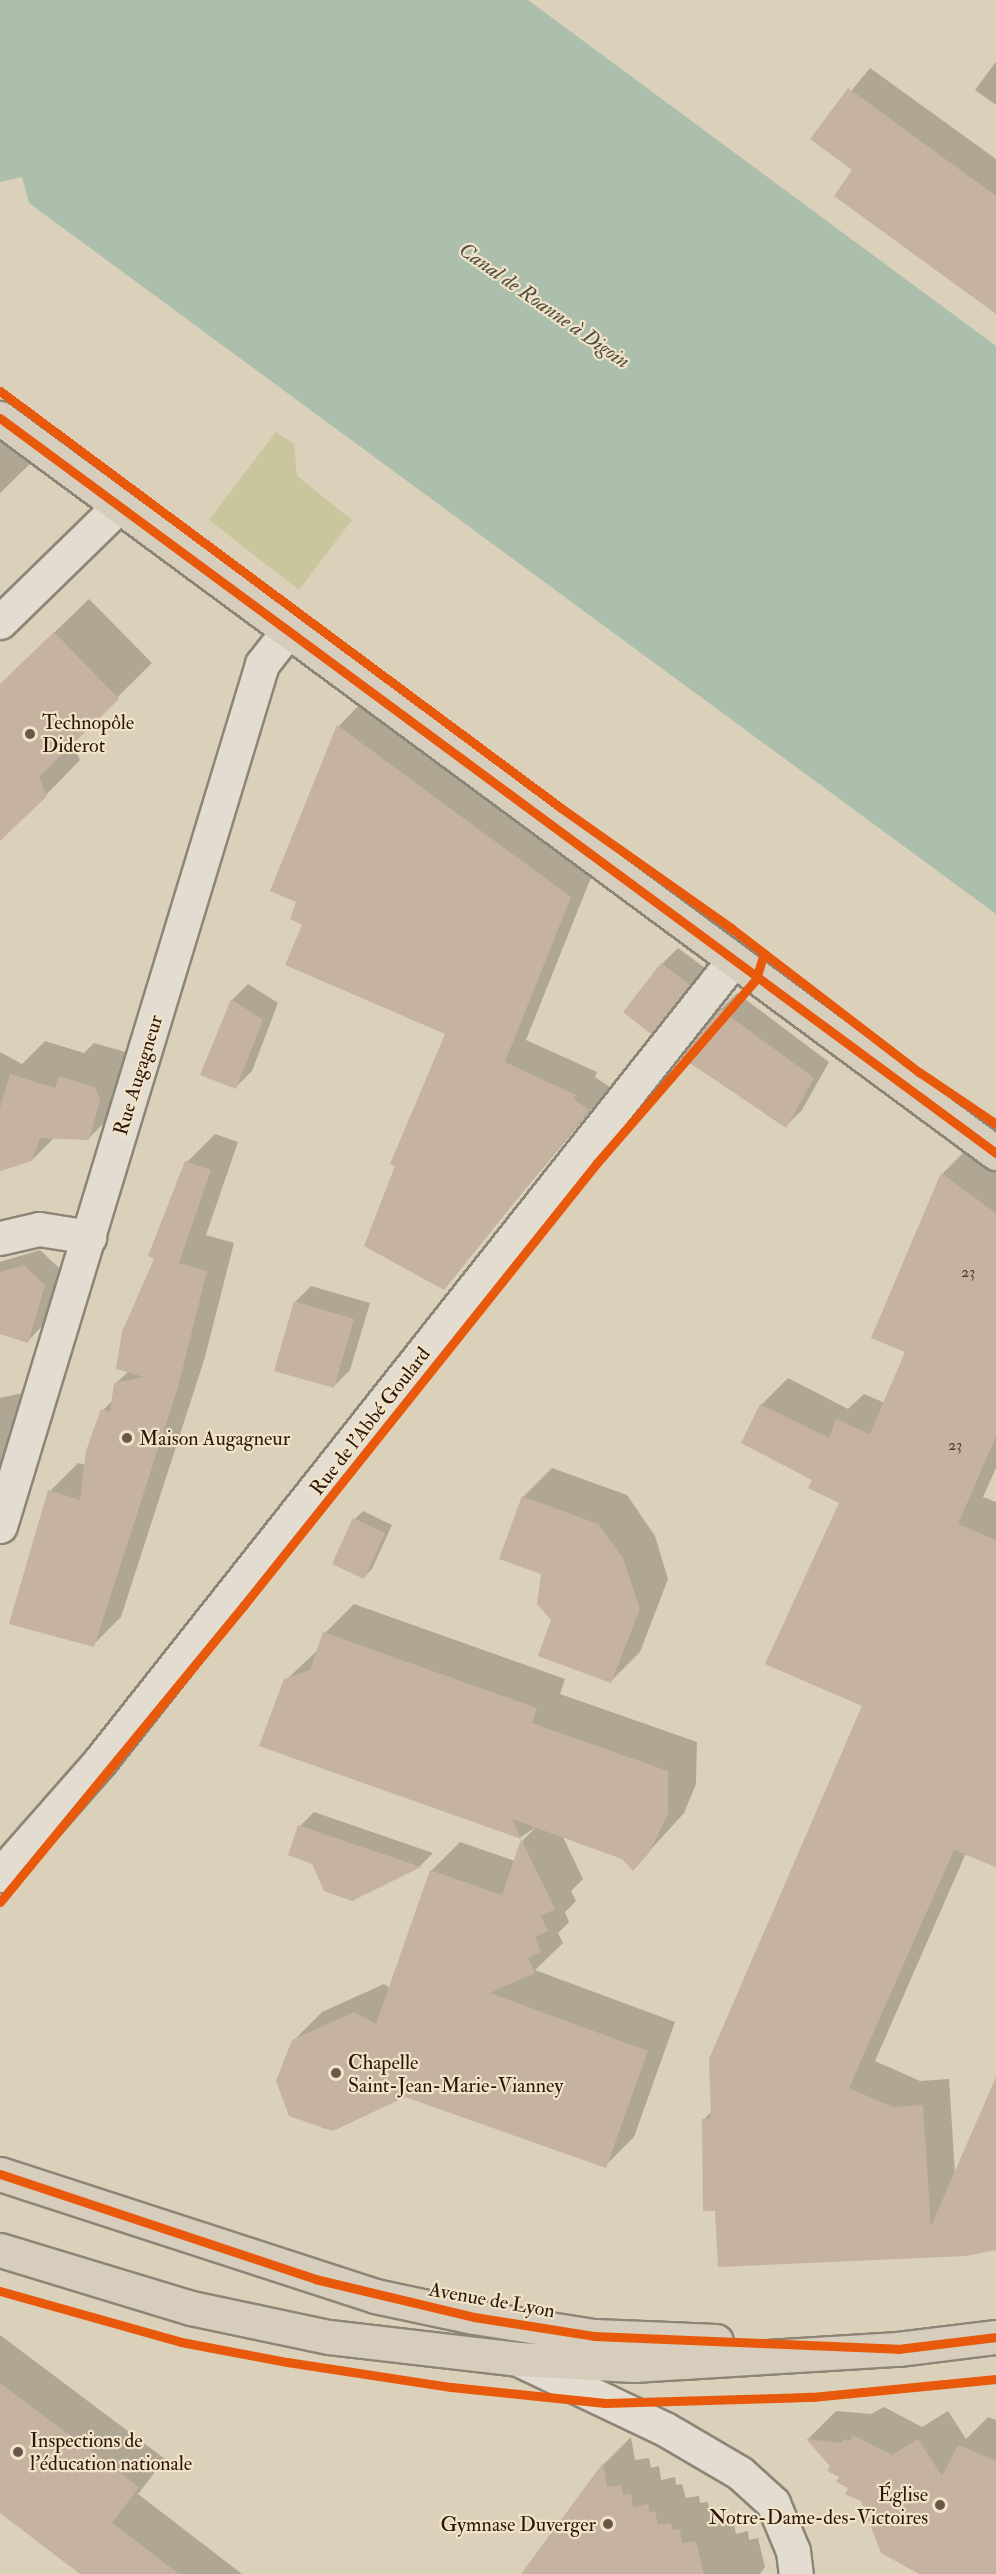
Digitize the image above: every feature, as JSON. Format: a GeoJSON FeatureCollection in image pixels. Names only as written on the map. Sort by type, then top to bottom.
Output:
{"type":"FeatureCollection","features":[{"type":"Feature","properties":{"kind":"main road"},"geometry":{"type":"LineString","coordinates":[[0,418],[732,962],[996,1153]]}},
{"type":"Feature","properties":{"kind":"main road","name":"Avenue de Lyon"},"geometry":{"type":"LineString","coordinates":[[0,2174],[315,2279],[474,2317],[594,2336],[898,2349]]}},
{"type":"Feature","properties":{"kind":"main road","name":"Avenue de Lyon"},"geometry":{"type":"LineString","coordinates":[[0,2250],[191,2308],[317,2335],[518,2359],[634,2365],[898,2349],[996,2337]]}},
{"type":"Feature","properties":{"kind":"street"},"geometry":{"type":"LineString","coordinates":[[0,622],[119,506]]}},
{"type":"Feature","properties":{"kind":"street","name":"Rue Augagneur"},"geometry":{"type":"LineString","coordinates":[[0,1526],[90,1237],[262,664],[288,631]]}},
{"type":"Feature","properties":{"kind":"street","name":"Rue de l'Abbé Goulard"},"geometry":{"type":"LineString","coordinates":[[0,1875],[100,1761],[732,962]]}},
{"type":"Feature","properties":{"kind":"street"},"geometry":{"type":"LineString","coordinates":[[0,1238],[39,1229],[90,1237]]}},
{"type":"Feature","properties":{"kind":"street"},"geometry":{"type":"LineString","coordinates":[[518,2359],[665,2429],[740,2474],[773,2503],[793,2552],[796,2574]]}},
{"type":"Feature","properties":{"kind":"shaded area"},"geometry":{"type":"Polygon","coordinates":[[[276,432],[294,444],[297,476],[352,520],[299,590],[209,520],[276,432]]]}},
{"type":"Feature","properties":{"kind":"water","name":"Canal de Roanne à Digoin"},"geometry":{"type":"Polygon","coordinates":[[[0,0],[528,0],[996,346],[996,914],[29,203],[22,177],[0,182],[0,0]]]}},
{"type":"Feature","properties":{"kind":"building"},"geometry":{"type":"Polygon","coordinates":[[[848,88],[996,196],[996,314],[834,196],[852,170],[810,139],[848,88]]]}},
{"type":"Feature","properties":{"kind":"building","name":"Technopôle Diderot"},"geometry":{"type":"Polygon","coordinates":[[[54,632],[119,699],[39,777],[47,796],[0,841],[0,684],[54,632]]]}},
{"type":"Feature","properties":{"kind":"building"},"geometry":{"type":"Polygon","coordinates":[[[337,725],[571,897],[505,1062],[576,1095],[574,1099],[589,1110],[444,1290],[364,1246],[395,1166],[390,1164],[445,1034],[285,965],[302,925],[290,919],[296,902],[270,891],[337,725]]]}},
{"type":"Feature","properties":{"kind":"building"},"geometry":{"type":"Polygon","coordinates":[[[661,963],[690,985],[651,1034],[623,1012],[661,963]]]}},
{"type":"Feature","properties":{"kind":"building"},"geometry":{"type":"Polygon","coordinates":[[[231,999],[263,1020],[236,1089],[200,1075],[231,999]]]}},
{"type":"Feature","properties":{"kind":"building"},"geometry":{"type":"Polygon","coordinates":[[[719,1008],[814,1078],[786,1128],[681,1057],[719,1008]]]}},
{"type":"Feature","properties":{"kind":"building"},"geometry":{"type":"Polygon","coordinates":[[[10,1074],[55,1088],[59,1076],[95,1087],[100,1100],[89,1140],[40,1138],[32,1161],[0,1171],[0,1108],[10,1074]]]}},
{"type":"Feature","properties":{"kind":"building","name":"Maison Augagneur"},"geometry":{"type":"Polygon","coordinates":[[[185,1161],[211,1170],[179,1263],[207,1271],[178,1387],[94,1647],[9,1624],[48,1490],[80,1500],[86,1451],[101,1409],[110,1412],[114,1383],[144,1377],[116,1369],[122,1332],[154,1259],[148,1256],[185,1161]]]}},
{"type":"Feature","properties":{"kind":"building"},"geometry":{"type":"Polygon","coordinates":[[[941,1173],[996,1213],[996,1436],[958,1524],[996,1540],[996,1867],[954,1850],[849,2088],[893,2107],[923,2105],[931,2226],[996,2077],[996,2250],[966,2256],[718,2267],[715,2211],[703,2211],[702,2119],[711,2118],[709,2059],[862,1706],[765,1664],[839,1503],[808,1488],[812,1480],[741,1443],[760,1404],[829,1438],[836,1419],[870,1434],[905,1352],[871,1338],[941,1173]]]}},
{"type":"Feature","properties":{"kind":"building"},"geometry":{"type":"Polygon","coordinates":[[[24,1265],[45,1285],[28,1343],[0,1334],[0,1272],[24,1265]]]}},
{"type":"Feature","properties":{"kind":"building"},"geometry":{"type":"Polygon","coordinates":[[[294,1301],[354,1319],[334,1388],[274,1371],[294,1301]]]}},
{"type":"Feature","properties":{"kind":"building"},"geometry":{"type":"Polygon","coordinates":[[[522,1496],[598,1524],[623,1558],[640,1609],[611,1683],[538,1656],[551,1620],[537,1604],[541,1574],[499,1559],[522,1496]]]}},
{"type":"Feature","properties":{"kind":"building"},"geometry":{"type":"Polygon","coordinates":[[[353,1518],[385,1533],[364,1579],[332,1564],[353,1518]]]}},
{"type":"Feature","properties":{"kind":"building"},"geometry":{"type":"Polygon","coordinates":[[[323,1632],[537,1708],[532,1723],[668,1771],[668,1814],[649,1853],[633,1871],[622,1859],[512,1819],[521,1839],[259,1746],[284,1679],[310,1670],[323,1632]]]}},
{"type":"Feature","properties":{"kind":"building"},"geometry":{"type":"Polygon","coordinates":[[[298,1825],[421,1867],[352,1901],[324,1891],[312,1864],[288,1855],[298,1825]]]}},
{"type":"Feature","properties":{"kind":"building"},"geometry":{"type":"Polygon","coordinates":[[[521,1839],[555,1909],[541,1916],[548,1931],[535,1937],[541,1952],[528,1958],[535,1973],[490,1993],[648,2051],[606,2168],[405,2097],[333,2131],[289,2116],[276,2081],[292,2040],[354,2012],[376,2024],[430,1870],[502,1895],[521,1839]]]}},
{"type":"Feature","properties":{"kind":"building"},"geometry":{"type":"Polygon","coordinates":[[[0,2383],[139,2487],[112,2523],[179,2574],[80,2574],[0,2513],[0,2383]]]}},
{"type":"Feature","properties":{"kind":"building","name":"Église Notre-Dame-des-Victoires"},"geometry":{"type":"Polygon","coordinates":[[[853,2435],[892,2455],[918,2439],[942,2476],[958,2445],[996,2461],[996,2574],[919,2574],[881,2553],[861,2501],[845,2494],[848,2488],[836,2482],[839,2477],[827,2471],[830,2466],[806,2439],[842,2443],[844,2439],[850,2441],[853,2435]]]}},
{"type":"Feature","properties":{"kind":"building","name":"Gymnase Duverger"},"geometry":{"type":"Polygon","coordinates":[[[603,2463],[607,2487],[621,2485],[623,2495],[631,2493],[633,2507],[648,2504],[649,2512],[655,2511],[658,2525],[671,2523],[672,2530],[680,2529],[682,2543],[696,2541],[704,2574],[521,2574],[603,2463]]]}},
{"type":"Feature","properties":{"kind":"cycle path"},"geometry":{"type":"LineString","coordinates":[[0,391],[561,808],[731,928],[919,1072],[996,1124]]}},
{"type":"Feature","properties":{"kind":"cycle path"},"geometry":{"type":"LineString","coordinates":[[0,418],[996,1153]]}},
{"type":"Feature","properties":{"kind":"cycle path"},"geometry":{"type":"LineString","coordinates":[[0,1902],[244,1605],[596,1164],[756,979],[764,953]]}},
{"type":"Feature","properties":{"kind":"cycle path"},"geometry":{"type":"LineString","coordinates":[[0,2174],[315,2279],[474,2317],[594,2336],[898,2349],[996,2337]]}},
{"type":"Feature","properties":{"kind":"cycle path"},"geometry":{"type":"LineString","coordinates":[[0,2291],[181,2342],[287,2362],[451,2387],[605,2403],[812,2397],[996,2379]]}},
{"type":"Feature","properties":{"kind":"place","name":"Technopôle Diderot"},"geometry":{"type":"Point","coordinates":[30,734]}},
{"type":"Feature","properties":{"kind":"place","name":"Maison Augagneur"},"geometry":{"type":"Point","coordinates":[127,1438]}},
{"type":"Feature","properties":{"kind":"place","name":"Chapelle Saint-Jean-Marie-Vianney"},"geometry":{"type":"Point","coordinates":[336,2073]}},
{"type":"Feature","properties":{"kind":"place","name":"Inspections de l'éducation nationale"},"geometry":{"type":"Point","coordinates":[18,2452]}},
{"type":"Feature","properties":{"kind":"place","name":"Église Notre-Dame-des-Victoires"},"geometry":{"type":"Point","coordinates":[940,2505]}},
{"type":"Feature","properties":{"kind":"place","name":"Gymnase Duverger"},"geometry":{"type":"Point","coordinates":[608,2524]}}]}
